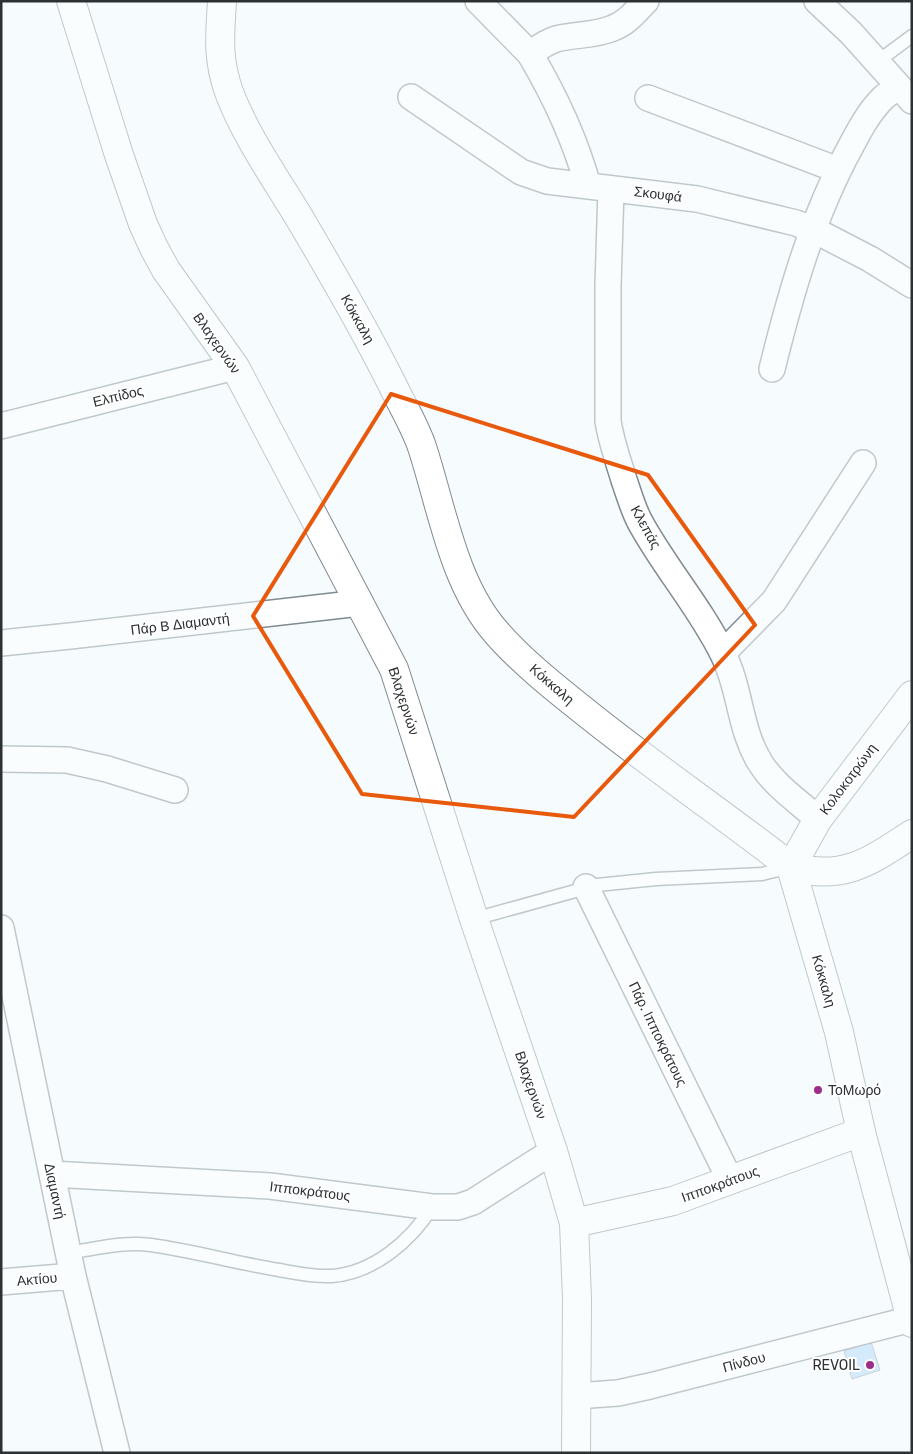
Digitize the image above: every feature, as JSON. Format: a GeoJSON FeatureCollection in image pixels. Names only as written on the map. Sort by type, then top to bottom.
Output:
{"type":"FeatureCollection","features":[{"type":"Feature","properties":{"kind":"street","name":"Βλαχερνών"},"geometry":{"type":"LineString","coordinates":[[70,1],[119,155],[143,224],[154,248],[166,270],[235,367],[394,669],[474,919],[553,1151],[574,1223],[577,1298],[576,1453]]}},
{"type":"Feature","properties":{"kind":"street","name":"Κόκκαλη"},"geometry":{"type":"LineString","coordinates":[[222,1],[220,60],[230,95],[244,124],[339,285],[373,347],[421,444],[443,519],[466,586],[477,607],[496,632],[568,698],[791,867],[840,1032],[861,1132],[911,1321]]}},
{"type":"Feature","properties":{"kind":"street","name":"Κλεπάς"},"geometry":{"type":"LineString","coordinates":[[478,1],[530,54],[551,91],[581,158],[600,188],[607,402],[610,437],[633,506],[639,520],[723,653],[732,674],[743,723],[755,755],[770,776],[818,819]]}},
{"type":"Feature","properties":{"kind":"street"},"geometry":{"type":"LineString","coordinates":[[530,54],[554,40],[591,35],[613,28],[629,18],[646,1]]}},
{"type":"Feature","properties":{"kind":"street"},"geometry":{"type":"LineString","coordinates":[[817,1],[851,33],[905,94]]}},
{"type":"Feature","properties":{"kind":"street"},"geometry":{"type":"LineString","coordinates":[[772,369],[798,276],[825,196],[873,109],[884,97],[905,94]]}},
{"type":"Feature","properties":{"kind":"street","name":"Σκουφά"},"geometry":{"type":"LineString","coordinates":[[411,97],[521,172],[547,181],[697,199],[780,219],[814,230],[870,259],[912,285]]}},
{"type":"Feature","properties":{"kind":"street"},"geometry":{"type":"LineString","coordinates":[[648,98],[838,170]]}},
{"type":"Feature","properties":{"kind":"street","name":"Ελπίδος"},"geometry":{"type":"LineString","coordinates":[[1,426],[235,367]]}},
{"type":"Feature","properties":{"kind":"street"},"geometry":{"type":"LineString","coordinates":[[723,653],[774,601],[864,463]]}},
{"type":"Feature","properties":{"kind":"street","name":"Πάρ Β Διαμαντή"},"geometry":{"type":"LineString","coordinates":[[1,643],[360,603]]}},
{"type":"Feature","properties":{"kind":"street","name":"Κολοκοτρώνη"},"geometry":{"type":"LineString","coordinates":[[791,867],[818,819],[912,695]]}},
{"type":"Feature","properties":{"kind":"street"},"geometry":{"type":"LineString","coordinates":[[1,759],[67,760],[108,769],[175,790]]}},
{"type":"Feature","properties":{"kind":"street"},"geometry":{"type":"LineString","coordinates":[[791,867],[808,872],[839,872],[856,867],[877,857],[912,834]]}},
{"type":"Feature","properties":{"kind":"street","name":"Πάρ. Ιπποκράτους"},"geometry":{"type":"LineString","coordinates":[[586,887],[730,1180]]}},
{"type":"Feature","properties":{"kind":"street","name":"Διαμαντή"},"geometry":{"type":"LineString","coordinates":[[1,928],[70,1264],[117,1453]]}},
{"type":"Feature","properties":{"kind":"street","name":"Ιπποκράτους"},"geometry":{"type":"LineString","coordinates":[[574,1223],[655,1206],[861,1132]]}},
{"type":"Feature","properties":{"kind":"street","name":"Ιπποκράτους"},"geometry":{"type":"LineString","coordinates":[[52,1174],[270,1186],[432,1207],[458,1207],[473,1202],[553,1151]]}},
{"type":"Feature","properties":{"kind":"street","name":"Ακτίου"},"geometry":{"type":"LineString","coordinates":[[1,1282],[70,1264]]}},
{"type":"Feature","properties":{"kind":"street","name":"Πίνδου"},"geometry":{"type":"LineString","coordinates":[[576,1396],[618,1393],[650,1386],[911,1321]]}},
{"type":"Feature","properties":{"kind":"lane"},"geometry":{"type":"LineString","coordinates":[[877,62],[912,36]]}},
{"type":"Feature","properties":{"kind":"lane"},"geometry":{"type":"LineString","coordinates":[[474,919],[586,887],[656,879],[762,874],[791,867]]}},
{"type":"Feature","properties":{"kind":"lane"},"geometry":{"type":"LineString","coordinates":[[70,1264],[118,1245],[151,1245],[314,1276],[333,1276],[353,1272],[380,1260],[424,1221],[432,1207]]}},
{"type":"Feature","properties":{"kind":"highlighted area"},"geometry":{"type":"Polygon","coordinates":[[[391,394],[648,475],[755,625],[574,817],[362,794],[253,616],[391,394]]]}},
{"type":"Feature","properties":{"kind":"building"},"geometry":{"type":"Polygon","coordinates":[[[871,1342],[880,1370],[852,1379],[844,1351],[871,1342]]]}},
{"type":"Feature","properties":{"kind":"place","name":"ΤοΜωρό"},"geometry":{"type":"Point","coordinates":[818,1090]}},
{"type":"Feature","properties":{"kind":"place","name":"REVOIL"},"geometry":{"type":"Point","coordinates":[870,1365]}}]}
